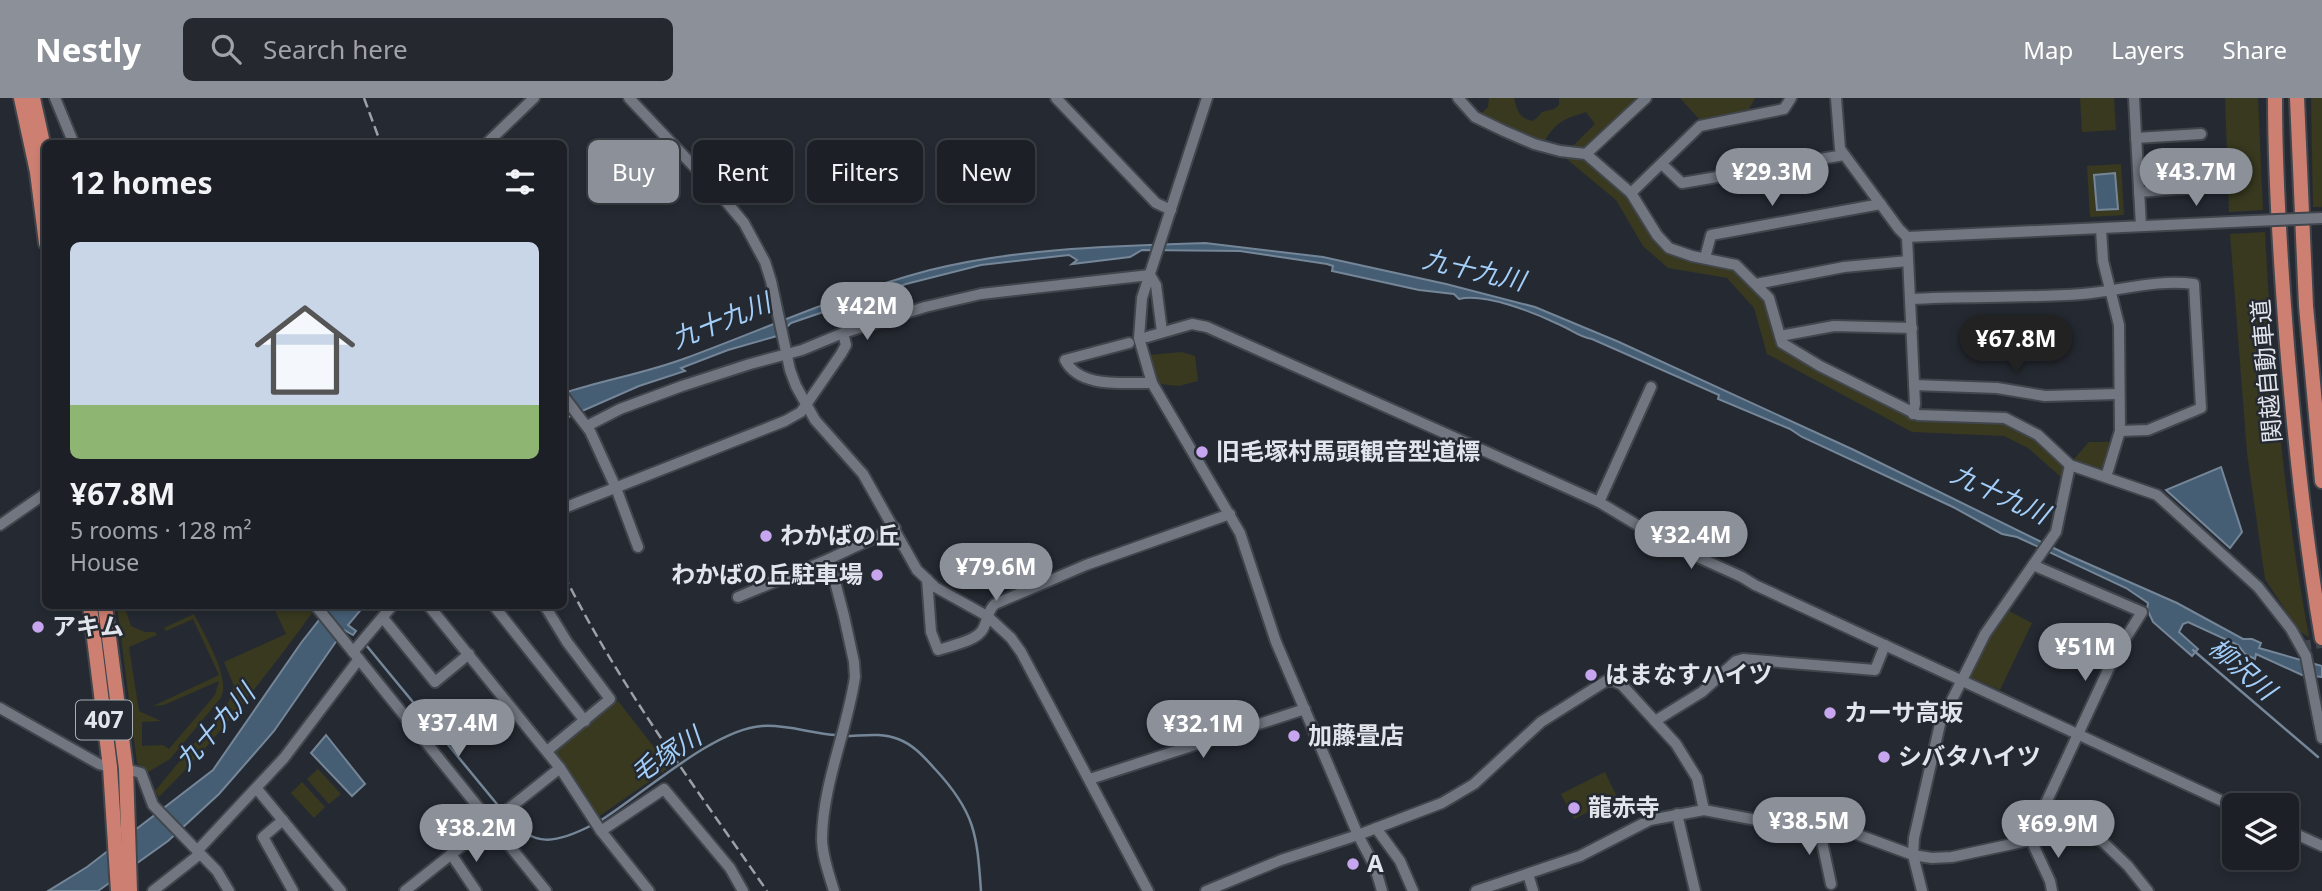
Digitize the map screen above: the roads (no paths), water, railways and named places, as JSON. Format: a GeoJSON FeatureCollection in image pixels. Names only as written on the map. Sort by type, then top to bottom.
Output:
{"type":"FeatureCollection","features":[{"type":"Feature","properties":{"kind":"highway"},"geometry":{"type":"LineString","coordinates":[[21,98],[41,175]]}},
{"type":"Feature","properties":{"kind":"highway"},"geometry":{"type":"LineString","coordinates":[[33,98],[42,140]]}},
{"type":"Feature","properties":{"kind":"highway","name":"関越自動車道"},"geometry":{"type":"LineString","coordinates":[[2275,98],[2281,272],[2291,393],[2305,525],[2322,638]]}},
{"type":"Feature","properties":{"kind":"highway","name":"関越自動車道"},"geometry":{"type":"LineString","coordinates":[[2297,98],[2306,306],[2322,481]]}},
{"type":"Feature","properties":{"kind":"highway","name":"407"},"geometry":{"type":"LineString","coordinates":[[90,609],[116,834],[126,889]]}},
{"type":"Feature","properties":{"kind":"highway","name":"407"},"geometry":{"type":"LineString","coordinates":[[105,609],[129,770],[130,826],[126,889]]}},
{"type":"Feature","properties":{"kind":"street"},"geometry":{"type":"LineString","coordinates":[[55,98],[72,140]]}},
{"type":"Feature","properties":{"kind":"street"},"geometry":{"type":"LineString","coordinates":[[490,140],[534,98]]}},
{"type":"Feature","properties":{"kind":"street"},"geometry":{"type":"LineString","coordinates":[[629,98],[744,223],[765,262],[793,378],[805,404],[815,420],[863,474],[917,570],[935,587],[987,616],[1005,632],[1021,652],[1148,891]]}},
{"type":"Feature","properties":{"kind":"street"},"geometry":{"type":"LineString","coordinates":[[1056,98],[1156,203],[1171,210]]}},
{"type":"Feature","properties":{"kind":"street"},"geometry":{"type":"LineString","coordinates":[[1207,98],[1142,298],[1139,331],[1141,351],[1152,383],[1230,514],[1252,562],[1276,642],[1382,891]]}},
{"type":"Feature","properties":{"kind":"street"},"geometry":{"type":"LineString","coordinates":[[1458,98],[1475,117],[1504,131],[1547,148],[1581,155],[1586,154],[1646,98]]}},
{"type":"Feature","properties":{"kind":"street"},"geometry":{"type":"LineString","coordinates":[[1631,192],[1700,127],[1783,109],[1791,98]]}},
{"type":"Feature","properties":{"kind":"street"},"geometry":{"type":"LineString","coordinates":[[1836,98],[1839,141],[1844,155],[1907,237],[1915,404],[1913,414]]}},
{"type":"Feature","properties":{"kind":"street"},"geometry":{"type":"LineString","coordinates":[[2134,98],[2141,226]]}},
{"type":"Feature","properties":{"kind":"street"},"geometry":{"type":"LineString","coordinates":[[2136,138],[2201,134]]}},
{"type":"Feature","properties":{"kind":"street"},"geometry":{"type":"LineString","coordinates":[[1586,154],[1631,192],[1657,235],[1669,248],[1736,265],[1769,299],[1782,343],[1820,366],[1913,414],[2005,418],[2038,435],[2070,464],[2157,495],[2258,587],[2291,629],[2306,656],[2322,738]]}},
{"type":"Feature","properties":{"kind":"street"},"geometry":{"type":"LineString","coordinates":[[1662,164],[1682,183],[1844,155]]}},
{"type":"Feature","properties":{"kind":"street"},"geometry":{"type":"LineString","coordinates":[[2139,192],[2202,187]]}},
{"type":"Feature","properties":{"kind":"street"},"geometry":{"type":"LineString","coordinates":[[1705,258],[1711,235],[1881,204]]}},
{"type":"Feature","properties":{"kind":"street"},"geometry":{"type":"LineString","coordinates":[[1907,237],[2322,218]]}},
{"type":"Feature","properties":{"kind":"street"},"geometry":{"type":"LineString","coordinates":[[2101,229],[2103,261],[2119,325],[2120,431],[2106,477]]}},
{"type":"Feature","properties":{"kind":"street"},"geometry":{"type":"LineString","coordinates":[[1756,284],[1844,267],[1908,261]]}},
{"type":"Feature","properties":{"kind":"street"},"geometry":{"type":"LineString","coordinates":[[1151,273],[1156,285],[1162,332]]}},
{"type":"Feature","properties":{"kind":"street"},"geometry":{"type":"LineString","coordinates":[[585,424],[682,386],[925,307],[981,294],[1151,273]]}},
{"type":"Feature","properties":{"kind":"street"},"geometry":{"type":"LineString","coordinates":[[1910,299],[2111,292],[2153,282],[2194,284],[2201,408],[2148,430],[2120,431]]}},
{"type":"Feature","properties":{"kind":"street"},"geometry":{"type":"LineString","coordinates":[[1147,337],[1192,324],[1206,327],[1599,502],[1669,544],[2222,801]]}},
{"type":"Feature","properties":{"kind":"street"},"geometry":{"type":"LineString","coordinates":[[1780,336],[1834,326],[1912,328]]}},
{"type":"Feature","properties":{"kind":"street"},"geometry":{"type":"LineString","coordinates":[[567,507],[785,421],[801,412],[846,345],[843,333]]}},
{"type":"Feature","properties":{"kind":"street"},"geometry":{"type":"LineString","coordinates":[[1129,343],[1065,360],[1074,373],[1096,381],[1152,383]]}},
{"type":"Feature","properties":{"kind":"street"},"geometry":{"type":"LineString","coordinates":[[1914,385],[1997,388],[2045,396],[2118,394]]}},
{"type":"Feature","properties":{"kind":"street"},"geometry":{"type":"LineString","coordinates":[[1599,502],[1651,387]]}},
{"type":"Feature","properties":{"kind":"street"},"geometry":{"type":"LineString","coordinates":[[567,401],[585,424],[617,488],[638,547]]}},
{"type":"Feature","properties":{"kind":"street"},"geometry":{"type":"LineString","coordinates":[[1922,891],[1913,855],[1914,838],[1940,724],[1985,634],[2051,538],[2060,517],[2070,464]]}},
{"type":"Feature","properties":{"kind":"street"},"geometry":{"type":"LineString","coordinates":[[0,525],[42,496]]}},
{"type":"Feature","properties":{"kind":"street"},"geometry":{"type":"LineString","coordinates":[[927,579],[931,632],[937,650],[982,632],[990,609],[995,604],[1074,570],[1230,514]]}},
{"type":"Feature","properties":{"kind":"street"},"geometry":{"type":"LineString","coordinates":[[738,597],[895,528]]}},
{"type":"Feature","properties":{"kind":"street"},"geometry":{"type":"LineString","coordinates":[[829,559],[844,616],[855,677],[829,790],[822,838],[834,891]]}},
{"type":"Feature","properties":{"kind":"street"},"geometry":{"type":"LineString","coordinates":[[2034,563],[2142,612],[2115,655],[2031,835],[2052,891]]}},
{"type":"Feature","properties":{"kind":"street"},"geometry":{"type":"LineString","coordinates":[[319,609],[546,891]]}},
{"type":"Feature","properties":{"kind":"street"},"geometry":{"type":"LineString","coordinates":[[153,891],[199,853],[284,758],[353,652],[390,609]]}},
{"type":"Feature","properties":{"kind":"street"},"geometry":{"type":"LineString","coordinates":[[432,609],[547,751],[601,831],[649,891]]}},
{"type":"Feature","properties":{"kind":"street"},"geometry":{"type":"LineString","coordinates":[[496,609],[585,721]]}},
{"type":"Feature","properties":{"kind":"street"},"geometry":{"type":"LineString","coordinates":[[547,609],[567,642],[609,696],[609,702],[547,751]]}},
{"type":"Feature","properties":{"kind":"street"},"geometry":{"type":"LineString","coordinates":[[383,618],[435,682],[469,654]]}},
{"type":"Feature","properties":{"kind":"street"},"geometry":{"type":"LineString","coordinates":[[1655,721],[1692,699],[1736,661],[1743,659],[1875,670],[1885,645]]}},
{"type":"Feature","properties":{"kind":"street"},"geometry":{"type":"LineString","coordinates":[[1206,891],[1281,860],[1359,835],[1442,803],[1474,783],[1541,722],[1606,681],[1622,685],[1676,744],[1697,778],[1704,810]]}},
{"type":"Feature","properties":{"kind":"street"},"geometry":{"type":"LineString","coordinates":[[0,708],[99,764],[110,766]]}},
{"type":"Feature","properties":{"kind":"street"},"geometry":{"type":"LineString","coordinates":[[1090,779],[1305,709]]}},
{"type":"Feature","properties":{"kind":"street"},"geometry":{"type":"LineString","coordinates":[[408,890],[559,768]]}},
{"type":"Feature","properties":{"kind":"street"},"geometry":{"type":"LineString","coordinates":[[129,770],[141,773],[153,805],[217,871],[229,891]]}},
{"type":"Feature","properties":{"kind":"street"},"geometry":{"type":"LineString","coordinates":[[257,789],[341,891]]}},
{"type":"Feature","properties":{"kind":"street"},"geometry":{"type":"LineString","coordinates":[[601,831],[664,789],[730,868],[743,891]]}},
{"type":"Feature","properties":{"kind":"street"},"geometry":{"type":"LineString","coordinates":[[1476,891],[1580,856],[1650,820],[1704,810],[1767,822],[1818,824],[1853,831],[1913,855],[1932,858],[1952,857],[2071,829],[2082,831],[2103,842],[2129,866],[2148,891]]}},
{"type":"Feature","properties":{"kind":"street"},"geometry":{"type":"LineString","coordinates":[[1677,814],[1695,891]]}},
{"type":"Feature","properties":{"kind":"street"},"geometry":{"type":"LineString","coordinates":[[283,820],[263,837],[293,891]]}},
{"type":"Feature","properties":{"kind":"street"},"geometry":{"type":"LineString","coordinates":[[1818,824],[1831,884]]}},
{"type":"Feature","properties":{"kind":"street"},"geometry":{"type":"LineString","coordinates":[[1376,828],[1400,861],[1413,891]]}},
{"type":"Feature","properties":{"kind":"street"},"geometry":{"type":"LineString","coordinates":[[2299,835],[2322,846]]}},
{"type":"Feature","properties":{"kind":"street"},"geometry":{"type":"LineString","coordinates":[[451,854],[476,891]]}},
{"type":"Feature","properties":{"kind":"street"},"geometry":{"type":"LineString","coordinates":[[1528,874],[1533,891]]}},
{"type":"Feature","properties":{"kind":"water"},"geometry":{"type":"Polygon","coordinates":[[[2115,173],[2118,209],[2097,210],[2094,175],[2115,173]]]}},
{"type":"Feature","properties":{"kind":"water"},"geometry":{"type":"Polygon","coordinates":[[[1205,243],[1323,257],[1535,307],[1619,342],[1854,450],[2068,555],[2177,603],[2243,639],[2261,643],[2259,648],[2322,666],[2322,677],[2302,675],[2256,654],[2255,659],[2245,654],[2238,645],[2188,622],[2183,624],[2179,632],[2198,649],[2192,656],[2153,622],[2147,609],[2148,603],[2126,588],[2017,537],[2002,534],[1953,507],[1790,429],[1718,399],[1719,395],[1536,314],[1495,301],[1459,299],[1454,294],[1419,290],[1332,271],[1333,266],[1327,264],[1240,251],[1142,250],[1130,257],[1072,264],[1077,260],[1069,255],[981,265],[906,284],[791,323],[777,336],[728,350],[681,368],[685,371],[639,386],[567,418],[567,392],[671,363],[899,279],[998,257],[1101,247],[1205,243]]]}},
{"type":"Feature","properties":{"kind":"water"},"geometry":{"type":"Polygon","coordinates":[[[2221,467],[2242,532],[2230,548],[2166,490],[2221,467]]]}},
{"type":"Feature","properties":{"kind":"water"},"geometry":{"type":"Polygon","coordinates":[[[328,609],[361,609],[348,625],[356,631],[353,635],[344,630],[274,731],[219,794],[168,841],[98,891],[48,891],[87,867],[213,770],[328,609]]]}},
{"type":"Feature","properties":{"kind":"water"},"geometry":{"type":"Polygon","coordinates":[[[326,735],[365,784],[352,796],[311,753],[326,735]]]}},
{"type":"Feature","properties":{"kind":"waterway","name":"毛塚川"},"geometry":{"type":"LineString","coordinates":[[366,645],[501,809]]}},
{"type":"Feature","properties":{"kind":"waterway","name":"柳沢川"},"geometry":{"type":"LineString","coordinates":[[2193,650],[2318,757]]}},
{"type":"Feature","properties":{"kind":"waterway","name":"毛塚川"},"geometry":{"type":"LineString","coordinates":[[600,821],[679,764],[722,738],[743,730],[771,726],[837,735]]}},
{"type":"Feature","properties":{"kind":"waterway","name":"毛塚川"},"geometry":{"type":"LineString","coordinates":[[844,736],[878,735],[898,739],[914,748],[935,769],[958,798],[972,825],[981,891]]}},
{"type":"Feature","properties":{"kind":"waterway","name":"毛塚川"},"geometry":{"type":"LineString","coordinates":[[505,814],[525,833],[546,840],[568,836],[594,824]]}},
{"type":"Feature","properties":{"kind":"tunnel"},"geometry":{"type":"LineString","coordinates":[[2301,646],[2322,643]]}},
{"type":"Feature","properties":{"kind":"railway"},"geometry":{"type":"LineString","coordinates":[[364,98],[380,140]]}},
{"type":"Feature","properties":{"kind":"railway"},"geometry":{"type":"LineString","coordinates":[[567,581],[634,697],[767,891]]}},
{"type":"Feature","properties":{"kind":"place","name":"旧毛塚村馬頭観音型道標"},"geometry":{"type":"Point","coordinates":[1202,452]}},
{"type":"Feature","properties":{"kind":"place","name":"わかばの丘"},"geometry":{"type":"Point","coordinates":[766,536]}},
{"type":"Feature","properties":{"kind":"place","name":"わかばの丘駐車場"},"geometry":{"type":"Point","coordinates":[877,575]}},
{"type":"Feature","properties":{"kind":"place","name":"アキム"},"geometry":{"type":"Point","coordinates":[38,627]}},
{"type":"Feature","properties":{"kind":"place","name":"はまなすハイツ"},"geometry":{"type":"Point","coordinates":[1591,675]}},
{"type":"Feature","properties":{"kind":"place","name":"カーサ高坂"},"geometry":{"type":"Point","coordinates":[1830,713]}},
{"type":"Feature","properties":{"kind":"place","name":"加藤畳店"},"geometry":{"type":"Point","coordinates":[1294,736]}},
{"type":"Feature","properties":{"kind":"place","name":"シバタハイツ"},"geometry":{"type":"Point","coordinates":[1884,757]}},
{"type":"Feature","properties":{"kind":"place","name":"龍赤寺"},"geometry":{"type":"Point","coordinates":[1574,808]}},
{"type":"Feature","properties":{"kind":"place","name":"A"},"geometry":{"type":"Point","coordinates":[1353,864]}},
{"type":"Feature","properties":{"kind":"water label","name":"九十九川"},"geometry":{"type":"Point","coordinates":[1474,270]}},
{"type":"Feature","properties":{"kind":"water label","name":"九十九川"},"geometry":{"type":"Point","coordinates":[721,321]}},
{"type":"Feature","properties":{"kind":"water label","name":"九十九川"},"geometry":{"type":"Point","coordinates":[2000,494]}},
{"type":"Feature","properties":{"kind":"water label","name":"九十九川"},"geometry":{"type":"Point","coordinates":[215,727]}}]}
